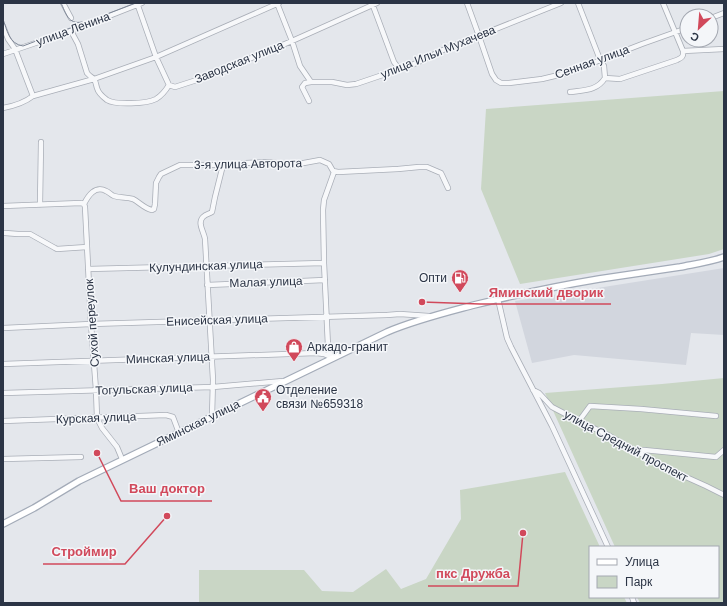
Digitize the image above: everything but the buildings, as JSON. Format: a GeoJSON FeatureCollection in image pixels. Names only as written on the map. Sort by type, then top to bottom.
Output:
{"type":"FeatureCollection","features":[{"type":"Feature","properties":{"kind":"main road","name":"Яминская улица"},"geometry":{"type":"LineString","coordinates":[[3,524],[34,508],[79,480],[406,324],[498,299],[553,287],[689,265],[724,257]]}},
{"type":"Feature","properties":{"kind":"street"},"geometry":{"type":"LineString","coordinates":[[63,3],[71,18]]}},
{"type":"Feature","properties":{"kind":"street"},"geometry":{"type":"LineString","coordinates":[[3,108],[25,102],[33,96],[94,79],[156,57],[278,3],[300,66],[311,82],[305,83],[302,88],[309,101]]}},
{"type":"Feature","properties":{"kind":"street"},"geometry":{"type":"LineString","coordinates":[[466,3],[479,36]]}},
{"type":"Feature","properties":{"kind":"street","name":"улица Ильи Мухачева"},"geometry":{"type":"LineString","coordinates":[[311,82],[332,82],[353,85],[412,64],[443,50],[562,3]]}},
{"type":"Feature","properties":{"kind":"street"},"geometry":{"type":"LineString","coordinates":[[570,92],[595,88],[605,78],[604,66],[600,60],[578,3]]}},
{"type":"Feature","properties":{"kind":"street"},"geometry":{"type":"LineString","coordinates":[[605,78],[620,79],[681,59],[684,56],[663,3]]}},
{"type":"Feature","properties":{"kind":"street"},"geometry":{"type":"LineString","coordinates":[[72,31],[78,44],[87,73],[94,79],[97,89],[102,96],[109,101],[116,103],[146,102],[157,98],[167,89],[169,85],[156,57],[139,4]]}},
{"type":"Feature","properties":{"kind":"street","name":"улица Ленина"},"geometry":{"type":"LineString","coordinates":[[3,54],[72,31],[139,4]]}},
{"type":"Feature","properties":{"kind":"street"},"geometry":{"type":"LineString","coordinates":[[374,4],[394,62],[396,66],[401,68]]}},
{"type":"Feature","properties":{"kind":"street","name":"Заводская улица"},"geometry":{"type":"LineString","coordinates":[[169,85],[175,87],[198,80],[292,41],[374,4]]}},
{"type":"Feature","properties":{"kind":"street"},"geometry":{"type":"LineString","coordinates":[[3,26],[8,39],[15,49],[33,96]]}},
{"type":"Feature","properties":{"kind":"street","name":"Сенная улица"},"geometry":{"type":"LineString","coordinates":[[479,36],[492,74],[495,79],[504,83],[542,79],[567,73],[679,31]]}},
{"type":"Feature","properties":{"kind":"street"},"geometry":{"type":"LineString","coordinates":[[683,51],[724,49]]}},
{"type":"Feature","properties":{"kind":"street"},"geometry":{"type":"LineString","coordinates":[[40,205],[41,142]]}},
{"type":"Feature","properties":{"kind":"street","name":"3-я улица Авторота"},"geometry":{"type":"LineString","coordinates":[[84,204],[88,196],[97,190],[102,189],[114,196],[132,199],[152,210],[154,209],[156,183],[159,177],[161,174],[180,165],[236,165],[268,162],[293,165],[320,160],[329,164],[334,172]]}},
{"type":"Feature","properties":{"kind":"street"},"geometry":{"type":"LineString","coordinates":[[212,416],[213,387],[207,266],[205,239],[200,222],[203,217],[212,212],[223,165]]}},
{"type":"Feature","properties":{"kind":"street"},"geometry":{"type":"LineString","coordinates":[[333,358],[328,349],[324,280],[323,204],[334,172],[427,167],[441,173],[448,188]]}},
{"type":"Feature","properties":{"kind":"street"},"geometry":{"type":"LineString","coordinates":[[3,206],[84,204]]}},
{"type":"Feature","properties":{"kind":"street","name":"Сухой переулок"},"geometry":{"type":"LineString","coordinates":[[84,204],[86,207],[88,269],[97,418],[104,432],[117,446],[122,459]]}},
{"type":"Feature","properties":{"kind":"street"},"geometry":{"type":"LineString","coordinates":[[3,233],[30,234],[57,249],[87,247]]}},
{"type":"Feature","properties":{"kind":"street","name":"Кулундинская улица"},"geometry":{"type":"LineString","coordinates":[[88,269],[324,263]]}},
{"type":"Feature","properties":{"kind":"street","name":"Малая улица"},"geometry":{"type":"LineString","coordinates":[[208,285],[324,280]]}},
{"type":"Feature","properties":{"kind":"street"},"geometry":{"type":"LineString","coordinates":[[498,299],[510,347],[552,426],[608,546]]}},
{"type":"Feature","properties":{"kind":"street","name":"Енисейская улица"},"geometry":{"type":"LineString","coordinates":[[3,328],[91,324],[387,316],[400,314],[430,317]]}},
{"type":"Feature","properties":{"kind":"street","name":"Минская улица"},"geometry":{"type":"LineString","coordinates":[[3,364],[316,353],[324,354],[333,358]]}},
{"type":"Feature","properties":{"kind":"street","name":"Тогульская улица"},"geometry":{"type":"LineString","coordinates":[[3,393],[213,387],[285,381]]}},
{"type":"Feature","properties":{"kind":"street","name":"улица Средний проспект"},"geometry":{"type":"LineString","coordinates":[[533,390],[539,393],[552,407],[610,436],[666,468],[724,495]]}},
{"type":"Feature","properties":{"kind":"street"},"geometry":{"type":"LineString","coordinates":[[579,421],[590,406],[716,416]]}},
{"type":"Feature","properties":{"kind":"street","name":"Курская улица"},"geometry":{"type":"LineString","coordinates":[[3,421],[168,416],[172,417],[178,432]]}},
{"type":"Feature","properties":{"kind":"street"},"geometry":{"type":"LineString","coordinates":[[638,452],[644,450],[716,457],[724,450]]}},
{"type":"Feature","properties":{"kind":"street"},"geometry":{"type":"LineString","coordinates":[[3,459],[81,457]]}},
{"type":"Feature","properties":{"kind":"shaded area"},"geometry":{"type":"Polygon","coordinates":[[[724,268],[724,335],[691,333],[686,365],[574,355],[532,363],[515,301],[724,268]]]}},
{"type":"Feature","properties":{"kind":"green space"},"geometry":{"type":"Polygon","coordinates":[[[724,91],[724,249],[709,254],[520,284],[481,189],[486,109],[724,91]]]}},
{"type":"Feature","properties":{"kind":"green space"},"geometry":{"type":"Polygon","coordinates":[[[724,378],[724,603],[640,603],[638,598],[719,598],[719,546],[615,546],[545,393],[724,378]]]}},
{"type":"Feature","properties":{"kind":"green space"},"geometry":{"type":"Polygon","coordinates":[[[565,472],[600,546],[589,546],[589,598],[624,598],[627,603],[199,603],[199,570],[304,570],[322,591],[353,592],[386,569],[401,589],[426,579],[461,519],[460,490],[565,472]]]}},
{"type":"Feature","properties":{"kind":"tram line"},"geometry":{"type":"LineString","coordinates":[[61,3],[66,14],[71,20],[74,22],[82,22]]}},
{"type":"Feature","properties":{"kind":"tram line"},"geometry":{"type":"LineString","coordinates":[[3,19],[9,36],[18,45],[23,46],[136,3]]}},
{"type":"Feature","properties":{"kind":"place","name":"Опти"},"geometry":{"type":"Point","coordinates":[460,293]}},
{"type":"Feature","properties":{"kind":"place","name":"Яминский дворик"},"geometry":{"type":"Point","coordinates":[422,302]}},
{"type":"Feature","properties":{"kind":"place","name":"Аркадо-гранит"},"geometry":{"type":"Point","coordinates":[294,362]}},
{"type":"Feature","properties":{"kind":"place","name":"Отделение связи №659318"},"geometry":{"type":"Point","coordinates":[263,412]}},
{"type":"Feature","properties":{"kind":"place","name":"Ваш доктор"},"geometry":{"type":"Point","coordinates":[97,453]}},
{"type":"Feature","properties":{"kind":"place","name":"Строймир"},"geometry":{"type":"Point","coordinates":[167,516]}},
{"type":"Feature","properties":{"kind":"place","name":"пкс Дружба"},"geometry":{"type":"Point","coordinates":[523,533]}}]}
